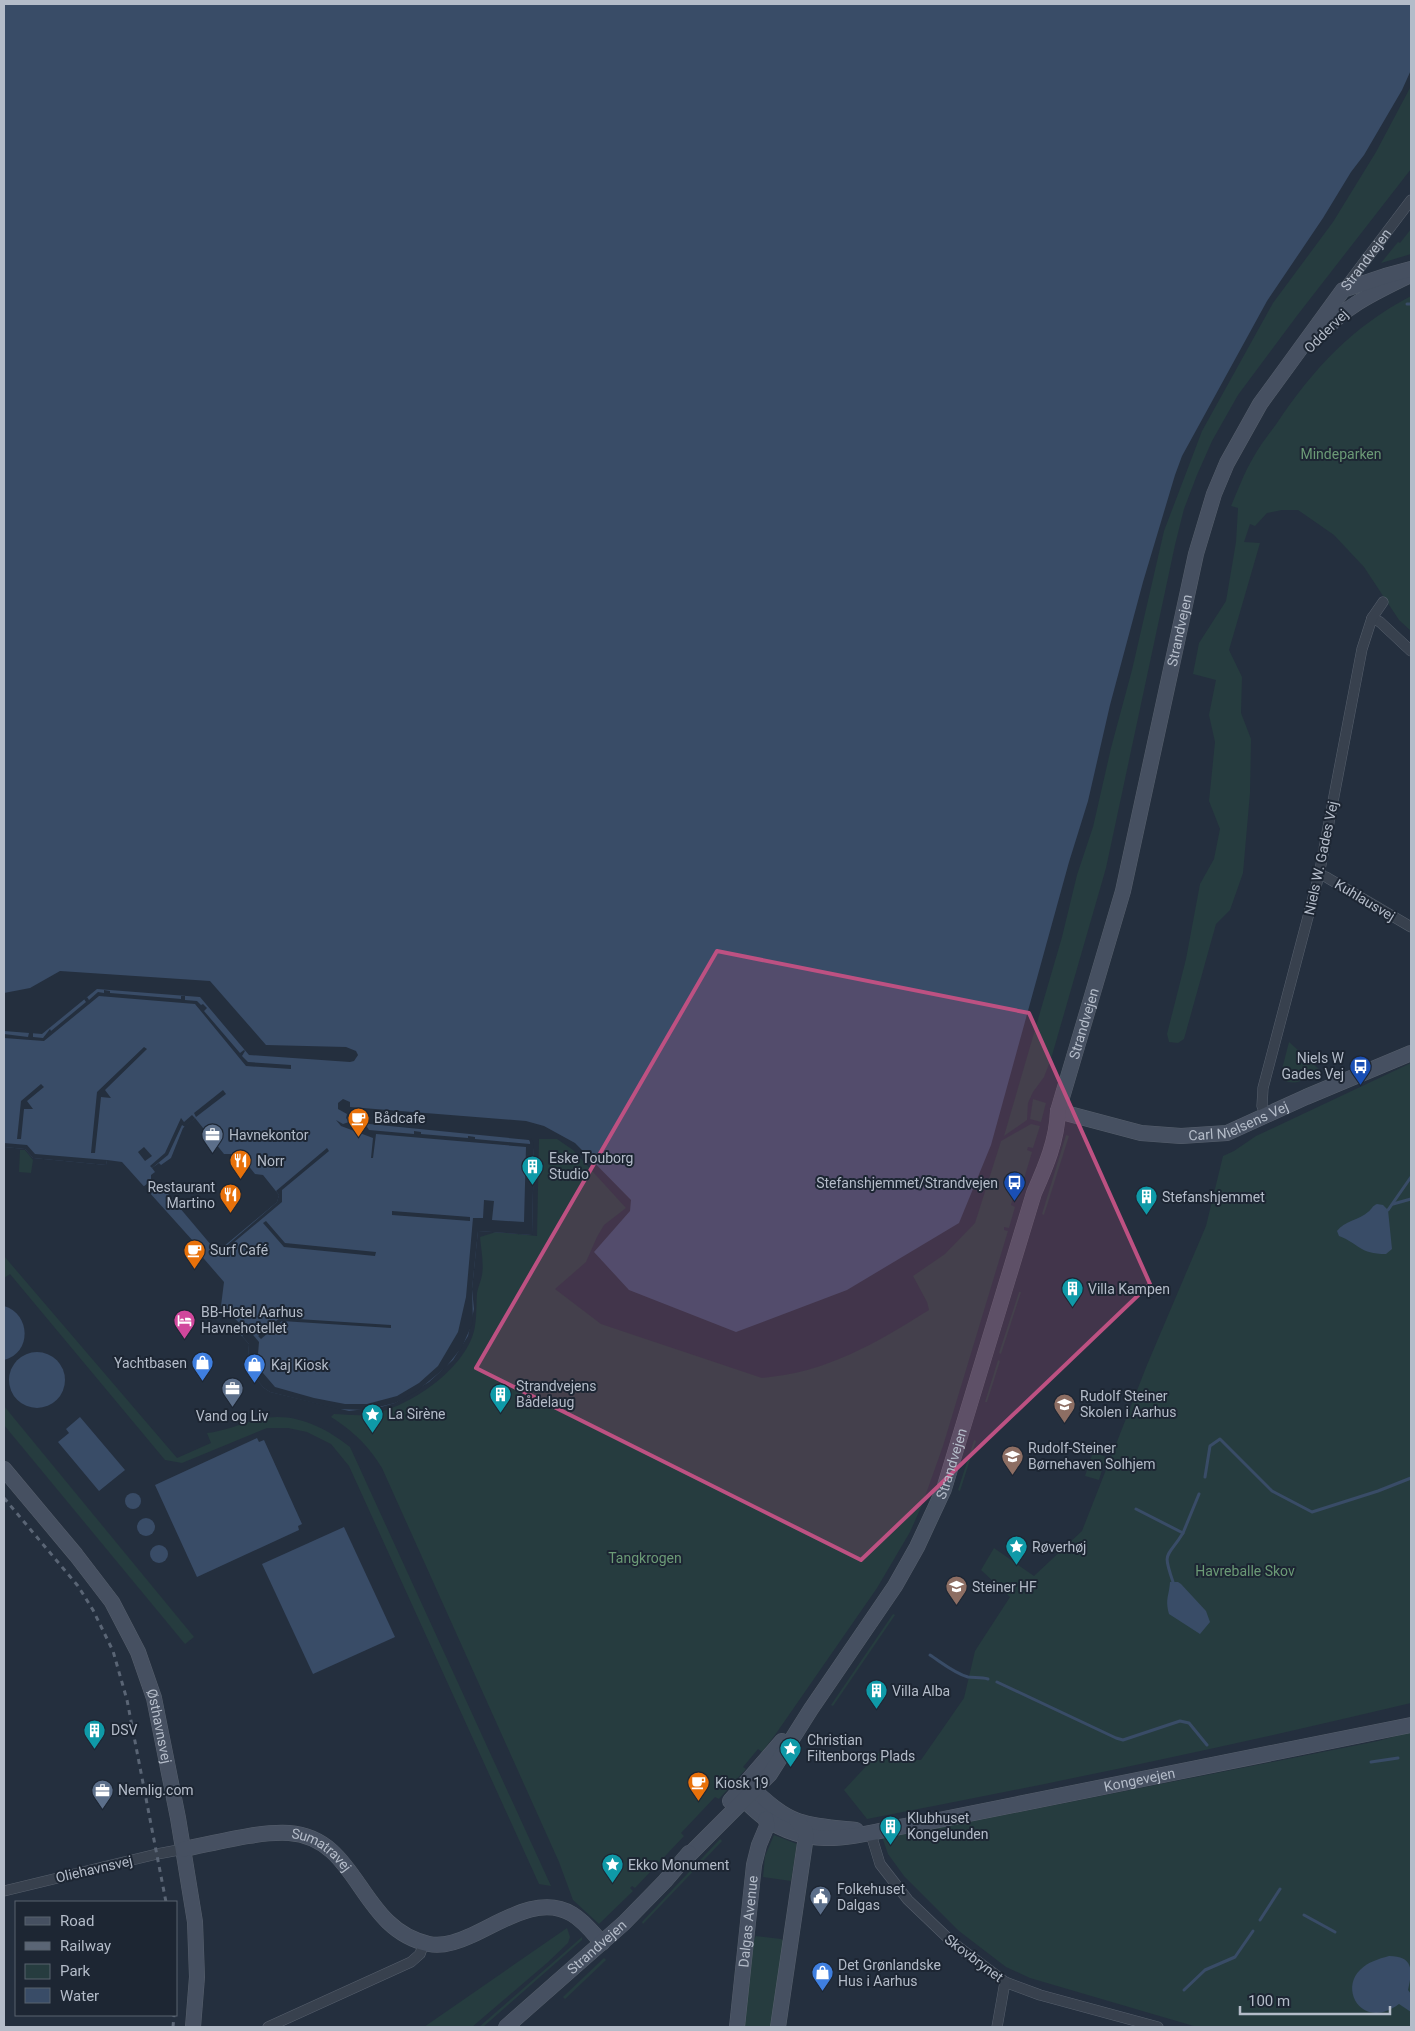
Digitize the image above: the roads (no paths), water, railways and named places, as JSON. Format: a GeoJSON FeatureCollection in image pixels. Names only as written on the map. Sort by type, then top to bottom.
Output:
{"type":"FeatureCollection","features":[{"type":"Feature","properties":{"kind":"street","name":"Strandvejen"},"geometry":{"type":"LineString","coordinates":[[506,2027],[602,1943],[648,1899],[746,1792],[811,1709],[895,1586],[934,1513],[958,1442],[1034,1193],[1048,1162],[1058,1130],[1058,1111],[1123,891],[1204,524],[1227,463],[1246,426],[1274,383],[1411,200]]}},
{"type":"Feature","properties":{"kind":"street","name":"Oddervej"},"geometry":{"type":"LineString","coordinates":[[1343,290],[1384,276],[1411,270]]}},
{"type":"Feature","properties":{"kind":"street","name":"Oddervej"},"geometry":{"type":"LineString","coordinates":[[1274,383],[1340,314],[1373,293],[1411,274]]}},
{"type":"Feature","properties":{"kind":"street","name":"Niels W. Gades Vej"},"geometry":{"type":"LineString","coordinates":[[1266,1116],[1262,1106],[1264,1088],[1319,875],[1362,649],[1372,618],[1383,602]]}},
{"type":"Feature","properties":{"kind":"street"},"geometry":{"type":"LineString","coordinates":[[1372,618],[1384,626],[1411,651]]}},
{"type":"Feature","properties":{"kind":"street","name":"Kuhlausvej"},"geometry":{"type":"LineString","coordinates":[[1319,875],[1326,876],[1411,927]]}},
{"type":"Feature","properties":{"kind":"street","name":"Carl Nielsens Vej"},"geometry":{"type":"LineString","coordinates":[[1058,1111],[1141,1133],[1182,1136],[1227,1133],[1411,1053]]}},
{"type":"Feature","properties":{"kind":"street","name":"Østhavnsvej"},"geometry":{"type":"LineString","coordinates":[[4,1469],[76,1555],[112,1602],[138,1652],[154,1698],[184,1849],[195,1922],[197,1977],[193,2027]]}},
{"type":"Feature","properties":{"kind":"street","name":"Kongevejen"},"geometry":{"type":"LineString","coordinates":[[870,1831],[940,1820],[1411,1725]]}},
{"type":"Feature","properties":{"kind":"street"},"geometry":{"type":"LineString","coordinates":[[746,1792],[766,1818],[806,1836],[833,1839],[854,1837],[870,1831]]}},
{"type":"Feature","properties":{"kind":"street"},"geometry":{"type":"LineString","coordinates":[[746,1792],[797,1821],[825,1827],[870,1831]]}},
{"type":"Feature","properties":{"kind":"street","name":"Dalgas Avenue"},"geometry":{"type":"LineString","coordinates":[[737,2027],[754,1865],[759,1845],[767,1826],[766,1818]]}},
{"type":"Feature","properties":{"kind":"street"},"geometry":{"type":"LineString","coordinates":[[778,2027],[806,1836],[805,1830],[797,1821]]}},
{"type":"Feature","properties":{"kind":"street","name":"Skovbrynet"},"geometry":{"type":"LineString","coordinates":[[870,1831],[880,1864],[908,1900],[953,1943],[1005,1982],[1040,1995],[1158,2027]]}},
{"type":"Feature","properties":{"kind":"street","name":"Sumatravej"},"geometry":{"type":"LineString","coordinates":[[184,1849],[257,1836],[289,1833],[307,1837],[322,1843],[340,1858],[377,1911],[391,1926],[407,1936],[432,1945],[449,1944],[528,1910],[550,1906],[572,1914],[602,1943]]}},
{"type":"Feature","properties":{"kind":"street","name":"Oliehavnsvej"},"geometry":{"type":"LineString","coordinates":[[4,1891],[184,1849]]}},
{"type":"Feature","properties":{"kind":"street"},"geometry":{"type":"LineString","coordinates":[[268,2027],[411,1962],[420,1954],[424,1943]]}},
{"type":"Feature","properties":{"kind":"street"},"geometry":{"type":"LineString","coordinates":[[997,2027],[1005,1982]]}},
{"type":"Feature","properties":{"kind":"water"},"geometry":{"type":"Polygon","coordinates":[[[4,4],[1411,4],[1411,70],[1402,90],[1364,155],[1267,301],[1182,456],[1143,582],[1110,705],[1088,801],[1069,862],[991,1145],[959,1223],[847,1290],[736,1332],[629,1290],[594,1252],[630,1211],[631,1200],[575,1143],[544,1126],[526,1121],[350,1107],[350,1102],[343,1099],[338,1103],[338,1109],[347,1114],[346,1118],[349,1122],[529,1140],[534,1150],[532,1235],[478,1231],[472,1289],[474,1309],[468,1336],[453,1360],[429,1382],[395,1403],[381,1407],[349,1411],[270,1392],[247,1369],[249,1344],[239,1333],[245,1328],[221,1306],[224,1282],[192,1245],[193,1241],[122,1162],[107,1160],[106,1165],[33,1158],[25,1149],[4,1147],[4,1031],[42,1034],[97,989],[200,997],[249,1055],[350,1062],[354,1061],[358,1055],[356,1051],[346,1047],[266,1045],[210,981],[60,971],[30,988],[4,993],[4,4]],[[195,1118],[183,1128],[171,1158],[161,1165],[159,1163],[152,1168],[155,1172],[151,1175],[151,1180],[157,1188],[163,1188],[217,1252],[277,1202],[279,1195],[263,1175],[255,1174],[239,1154],[224,1154],[195,1118]]]}},
{"type":"Feature","properties":{"kind":"water"},"geometry":{"type":"Polygon","coordinates":[[[1377,1204],[1383,1205],[1388,1210],[1392,1249],[1386,1254],[1377,1254],[1365,1250],[1339,1236],[1337,1231],[1344,1225],[1364,1215],[1377,1204]]]}},
{"type":"Feature","properties":{"kind":"water"},"geometry":{"type":"Polygon","coordinates":[[[4,1306],[13,1310],[19,1317],[25,1333],[20,1350],[4,1360],[4,1306]]]}},
{"type":"Feature","properties":{"kind":"water"},"geometry":{"type":"Polygon","coordinates":[[[37,1352],[48,1354],[57,1360],[63,1369],[65,1380],[63,1391],[57,1400],[48,1406],[37,1408],[26,1406],[17,1400],[11,1391],[9,1380],[11,1369],[17,1360],[26,1354],[37,1352]]]}},
{"type":"Feature","properties":{"kind":"water"},"geometry":{"type":"Polygon","coordinates":[[[80,1417],[125,1470],[99,1491],[58,1442],[69,1433],[66,1429],[80,1417]]]}},
{"type":"Feature","properties":{"kind":"water"},"geometry":{"type":"Polygon","coordinates":[[[257,1438],[259,1442],[264,1440],[302,1524],[298,1526],[299,1530],[197,1577],[155,1485],[257,1438]]]}},
{"type":"Feature","properties":{"kind":"water"},"geometry":{"type":"Polygon","coordinates":[[[130,1493],[136,1493],[141,1498],[139,1507],[130,1509],[125,1504],[125,1498],[130,1493]]]}},
{"type":"Feature","properties":{"kind":"water"},"geometry":{"type":"Polygon","coordinates":[[[146,1518],[152,1521],[155,1527],[152,1533],[146,1536],[140,1533],[137,1527],[140,1521],[146,1518]]]}},
{"type":"Feature","properties":{"kind":"water"},"geometry":{"type":"Polygon","coordinates":[[[344,1527],[395,1637],[313,1674],[262,1564],[344,1527]]]}},
{"type":"Feature","properties":{"kind":"water"},"geometry":{"type":"Polygon","coordinates":[[[159,1545],[165,1548],[168,1554],[165,1560],[159,1563],[153,1560],[150,1554],[153,1548],[159,1545]]]}},
{"type":"Feature","properties":{"kind":"water"},"geometry":{"type":"Polygon","coordinates":[[[1170,1582],[1181,1584],[1206,1611],[1210,1622],[1200,1634],[1169,1614],[1167,1601],[1170,1582]]]}},
{"type":"Feature","properties":{"kind":"water"},"geometry":{"type":"Polygon","coordinates":[[[1389,1956],[1403,1958],[1407,1961],[1411,1970],[1408,1990],[1411,1994],[1411,2012],[1399,2004],[1386,2011],[1375,2013],[1365,2010],[1358,2005],[1354,1997],[1352,1988],[1354,1978],[1360,1970],[1370,1963],[1389,1956]]]}},
{"type":"Feature","properties":{"kind":"waterway"},"geometry":{"type":"LineString","coordinates":[[1388,1210],[1411,1177]]}},
{"type":"Feature","properties":{"kind":"waterway"},"geometry":{"type":"LineString","coordinates":[[1393,1204],[1411,1199]]}},
{"type":"Feature","properties":{"kind":"waterway"},"geometry":{"type":"LineString","coordinates":[[1205,1477],[1210,1446],[1220,1439],[1272,1491],[1312,1512],[1378,1491],[1411,1478]]}},
{"type":"Feature","properties":{"kind":"waterway"},"geometry":{"type":"LineString","coordinates":[[1136,1509],[1183,1533],[1199,1494]]}},
{"type":"Feature","properties":{"kind":"waterway"},"geometry":{"type":"LineString","coordinates":[[1173,1582],[1167,1559],[1170,1551],[1183,1533]]}},
{"type":"Feature","properties":{"kind":"waterway"},"geometry":{"type":"LineString","coordinates":[[930,1655],[963,1675],[988,1679]]}},
{"type":"Feature","properties":{"kind":"waterway"},"geometry":{"type":"LineString","coordinates":[[997,1682],[1116,1738],[1123,1740],[1180,1721],[1189,1723],[1207,1745]]}},
{"type":"Feature","properties":{"kind":"waterway"},"geometry":{"type":"LineString","coordinates":[[1371,1762],[1398,1758]]}},
{"type":"Feature","properties":{"kind":"waterway"},"geometry":{"type":"LineString","coordinates":[[1260,1920],[1280,1889]]}},
{"type":"Feature","properties":{"kind":"waterway"},"geometry":{"type":"LineString","coordinates":[[1304,1915],[1335,1932]]}},
{"type":"Feature","properties":{"kind":"waterway"},"geometry":{"type":"LineString","coordinates":[[1184,1990],[1205,1970],[1235,1957],[1253,1931]]}},
{"type":"Feature","properties":{"kind":"railway"},"geometry":{"type":"LineString","coordinates":[[4,1498],[78,1586],[93,1610],[113,1651],[127,1700],[166,1901]]}},
{"type":"Feature","properties":{"kind":"railway"},"geometry":{"type":"LineString","coordinates":[[173,2027],[174,2016]]}},
{"type":"Feature","properties":{"kind":"place","name":"Niels W Gades Vej"},"geometry":{"type":"Point","coordinates":[1360,1085]}},
{"type":"Feature","properties":{"kind":"place","name":"Bådcafe"},"geometry":{"type":"Point","coordinates":[358,1137]}},
{"type":"Feature","properties":{"kind":"place","name":"Havnekontor"},"geometry":{"type":"Point","coordinates":[213,1154]}},
{"type":"Feature","properties":{"kind":"place","name":"Norr"},"geometry":{"type":"Point","coordinates":[241,1180]}},
{"type":"Feature","properties":{"kind":"place","name":"Eske Touborg Studio"},"geometry":{"type":"Point","coordinates":[533,1185]}},
{"type":"Feature","properties":{"kind":"place","name":"Stefanshjemmet/Strandvejen"},"geometry":{"type":"Point","coordinates":[1014,1202]}},
{"type":"Feature","properties":{"kind":"place","name":"Restaurant Martino"},"geometry":{"type":"Point","coordinates":[231,1214]}},
{"type":"Feature","properties":{"kind":"place","name":"Stefanshjemmet"},"geometry":{"type":"Point","coordinates":[1146,1216]}},
{"type":"Feature","properties":{"kind":"place","name":"Surf Café"},"geometry":{"type":"Point","coordinates":[194,1269]}},
{"type":"Feature","properties":{"kind":"place","name":"Villa Kampen"},"geometry":{"type":"Point","coordinates":[1072,1308]}},
{"type":"Feature","properties":{"kind":"place","name":"BB-Hotel Aarhus Havnehotellet"},"geometry":{"type":"Point","coordinates":[185,1339]}},
{"type":"Feature","properties":{"kind":"place","name":"Yachtbasen"},"geometry":{"type":"Point","coordinates":[203,1382]}},
{"type":"Feature","properties":{"kind":"place","name":"Kaj Kiosk"},"geometry":{"type":"Point","coordinates":[255,1384]}},
{"type":"Feature","properties":{"kind":"place","name":"Vand og Liv"},"geometry":{"type":"Point","coordinates":[232,1407]}},
{"type":"Feature","properties":{"kind":"place","name":"Strandvejens Bådelaug"},"geometry":{"type":"Point","coordinates":[500,1413]}},
{"type":"Feature","properties":{"kind":"place","name":"Rudolf Steiner Skolen i Aarhus"},"geometry":{"type":"Point","coordinates":[1064,1423]}},
{"type":"Feature","properties":{"kind":"place","name":"La Sirène"},"geometry":{"type":"Point","coordinates":[372,1433]}},
{"type":"Feature","properties":{"kind":"place","name":"Rudolf-Steiner Børnehaven Solhjem"},"geometry":{"type":"Point","coordinates":[1012,1475]}},
{"type":"Feature","properties":{"kind":"place","name":"Røverhøj"},"geometry":{"type":"Point","coordinates":[1016,1566]}},
{"type":"Feature","properties":{"kind":"place","name":"Steiner HF"},"geometry":{"type":"Point","coordinates":[956,1606]}},
{"type":"Feature","properties":{"kind":"place","name":"Villa Alba"},"geometry":{"type":"Point","coordinates":[876,1710]}},
{"type":"Feature","properties":{"kind":"place","name":"DSV"},"geometry":{"type":"Point","coordinates":[95,1749]}},
{"type":"Feature","properties":{"kind":"place","name":"Christian Filtenborgs Plads"},"geometry":{"type":"Point","coordinates":[791,1767]}},
{"type":"Feature","properties":{"kind":"place","name":"Kiosk 19"},"geometry":{"type":"Point","coordinates":[699,1802]}},
{"type":"Feature","properties":{"kind":"place","name":"Nemlig.com"},"geometry":{"type":"Point","coordinates":[102,1809]}},
{"type":"Feature","properties":{"kind":"place","name":"Klubhuset Kongelunden"},"geometry":{"type":"Point","coordinates":[891,1845]}},
{"type":"Feature","properties":{"kind":"place","name":"Ekko Monument"},"geometry":{"type":"Point","coordinates":[612,1884]}},
{"type":"Feature","properties":{"kind":"place","name":"Folkehuset Dalgas"},"geometry":{"type":"Point","coordinates":[821,1916]}},
{"type":"Feature","properties":{"kind":"place","name":"Det Grønlandske Hus i Aarhus"},"geometry":{"type":"Point","coordinates":[822,1992]}},
{"type":"Feature","properties":{"kind":"park label","name":"Mindeparken"},"geometry":{"type":"Point","coordinates":[1341,454]}},
{"type":"Feature","properties":{"kind":"park label","name":"Tangkrogen"},"geometry":{"type":"Point","coordinates":[645,1558]}},
{"type":"Feature","properties":{"kind":"park label","name":"Havreballe Skov"},"geometry":{"type":"Point","coordinates":[1245,1571]}}]}
